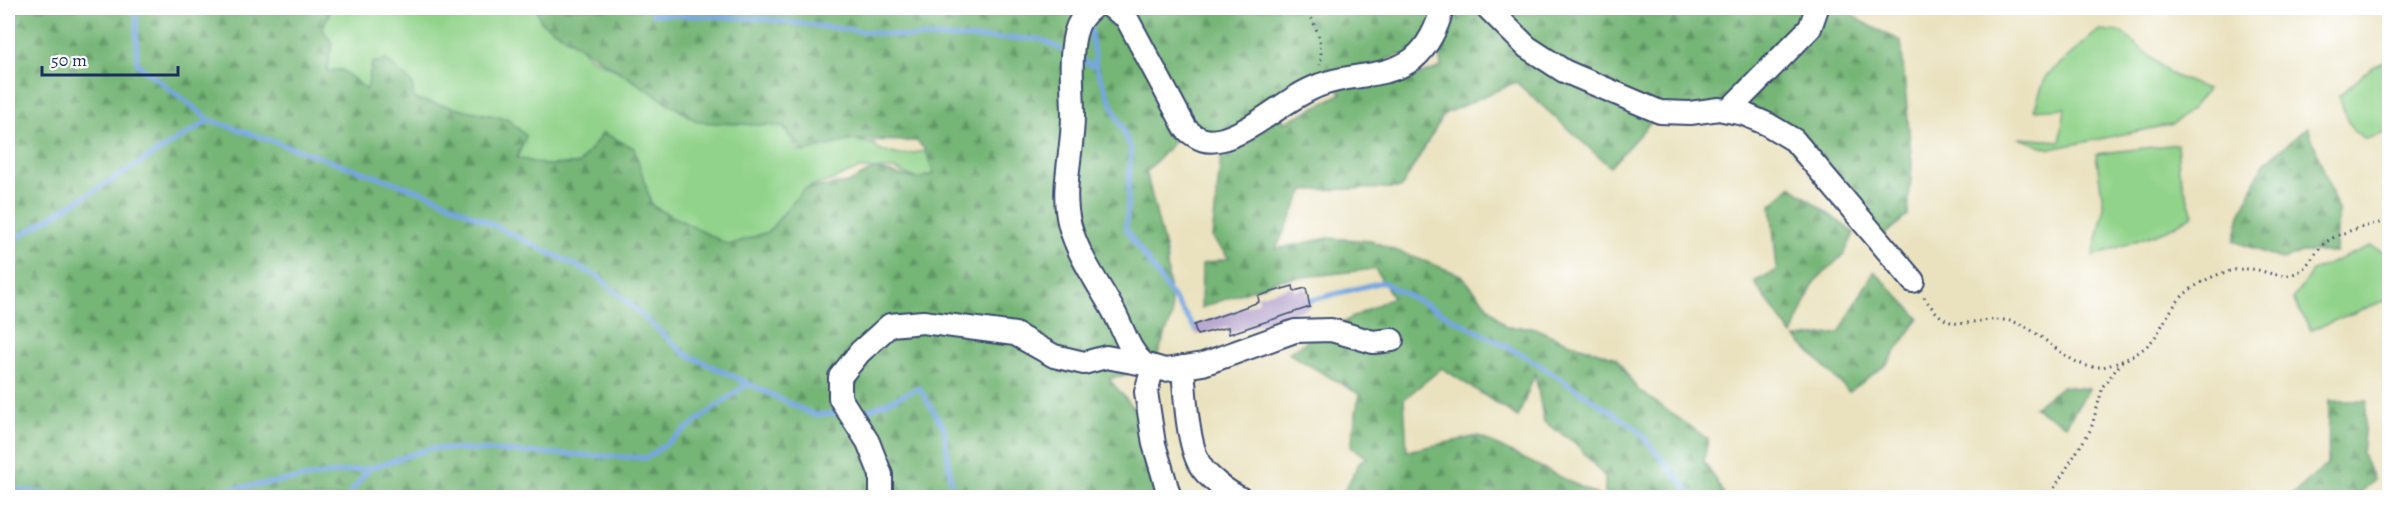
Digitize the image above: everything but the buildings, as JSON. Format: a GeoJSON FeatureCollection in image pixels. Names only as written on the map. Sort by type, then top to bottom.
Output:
{"type":"FeatureCollection","features":[{"type":"Feature","properties":{"kind":"street"},"geometry":{"type":"LineString","coordinates":[[1092,8],[1082,16],[1073,43],[1073,117],[1067,211],[1084,262],[1114,312],[1132,351],[1148,365]]}},
{"type":"Feature","properties":{"kind":"street"},"geometry":{"type":"LineString","coordinates":[[1112,8],[1126,17],[1186,129],[1197,138],[1207,142],[1241,132],[1316,87],[1381,73],[1412,59],[1422,50],[1432,34],[1442,8]]}},
{"type":"Feature","properties":{"kind":"street"},"geometry":{"type":"LineString","coordinates":[[1488,8],[1527,47],[1564,71],[1660,112],[1719,109],[1743,114],[1767,124],[1794,140],[1913,281]]}},
{"type":"Feature","properties":{"kind":"street"},"geometry":{"type":"LineString","coordinates":[[1728,111],[1810,28],[1817,8]]}},
{"type":"Feature","properties":{"kind":"street"},"geometry":{"type":"LineString","coordinates":[[880,498],[881,475],[868,442],[840,398],[840,377],[860,352],[890,325],[923,322],[1015,334],[1054,356],[1084,363],[1106,357],[1165,370],[1203,364],[1295,331],[1313,328],[1331,330],[1373,342],[1392,340]]}},
{"type":"Feature","properties":{"kind":"street"},"geometry":{"type":"LineString","coordinates":[[1148,365],[1146,392],[1154,444],[1170,498]]}},
{"type":"Feature","properties":{"kind":"street"},"geometry":{"type":"LineString","coordinates":[[1183,367],[1188,425],[1200,466],[1230,493],[1240,498]]}},
{"type":"Feature","properties":{"kind":"path"},"geometry":{"type":"LineString","coordinates":[[1305,8],[1310,15],[1322,53],[1316,87]]}},
{"type":"Feature","properties":{"kind":"path"},"geometry":{"type":"LineString","coordinates":[[2048,498],[2091,429],[2103,386],[2123,361],[2146,346],[2156,336],[2166,316],[2186,293],[2206,280],[2236,270],[2255,269],[2278,275],[2291,275],[2304,270],[2327,241],[2345,233],[2390,220]]}},
{"type":"Feature","properties":{"kind":"path"},"geometry":{"type":"LineString","coordinates":[[2382,222],[2390,225]]}},
{"type":"Feature","properties":{"kind":"path"},"geometry":{"type":"LineString","coordinates":[[1913,281],[1930,306],[1946,321],[1956,325],[2005,320],[2028,327],[2073,360],[2087,366],[2100,367],[2123,361]]}},
{"type":"Feature","properties":{"kind":"green space"},"geometry":{"type":"Polygon","coordinates":[[[8,8],[325,8],[329,14],[322,29],[332,43],[327,71],[342,70],[367,90],[372,63],[386,60],[412,83],[414,99],[508,119],[526,136],[517,158],[545,165],[579,164],[603,133],[634,148],[652,206],[729,245],[768,232],[804,189],[848,183],[874,169],[917,179],[934,174],[926,151],[917,141],[852,140],[804,152],[783,126],[698,122],[541,22],[536,8],[1457,8],[1459,20],[1470,8],[1845,8],[1862,22],[1901,41],[1912,164],[1908,215],[1879,239],[1767,124],[1660,112],[1610,167],[1516,82],[1444,114],[1401,188],[1304,190],[1276,249],[1328,238],[1371,241],[1461,275],[1506,327],[1532,327],[1562,340],[1616,358],[1637,389],[1708,439],[1704,461],[1726,497],[1605,497],[1605,477],[1575,443],[1544,422],[1535,374],[1518,417],[1442,368],[1404,399],[1407,451],[1478,436],[1601,497],[1341,497],[1361,460],[1368,458],[1351,447],[1359,394],[1288,353],[1312,338],[1393,297],[1375,269],[1278,280],[1201,308],[1202,264],[1229,258],[1212,238],[1223,139],[1186,129],[1146,172],[1166,253],[1172,317],[1153,367],[1109,379],[1147,423],[1155,497],[8,497],[8,8]],[[1438,43],[1385,60],[1392,85],[1441,67],[1438,43]],[[1317,72],[1276,95],[1284,123],[1342,93],[1317,72]]]}},
{"type":"Feature","properties":{"kind":"green space"},"geometry":{"type":"Polygon","coordinates":[[[325,8],[539,8],[591,58],[658,90],[783,126],[798,150],[803,152],[832,136],[874,144],[879,150],[900,155],[926,151],[937,163],[935,174],[917,179],[894,169],[858,169],[804,189],[791,209],[768,232],[729,246],[652,206],[633,148],[579,164],[545,165],[517,158],[508,119],[368,91],[342,70],[326,71],[332,43],[322,29],[329,14],[325,8]]]}},
{"type":"Feature","properties":{"kind":"green space"},"geometry":{"type":"Polygon","coordinates":[[[2099,30],[2122,32],[2170,74],[2207,89],[2193,108],[2173,124],[2051,149],[2018,138],[2060,141],[2065,108],[2034,110],[2046,76],[2099,30]]]}},
{"type":"Feature","properties":{"kind":"green space"},"geometry":{"type":"Polygon","coordinates":[[[2389,60],[2389,132],[2366,139],[2353,131],[2338,97],[2372,67],[2389,60]]]}},
{"type":"Feature","properties":{"kind":"green space"},"geometry":{"type":"Polygon","coordinates":[[[2308,127],[2338,210],[2336,252],[2301,252],[2283,260],[2234,241],[2240,215],[2263,164],[2308,127]]]}},
{"type":"Feature","properties":{"kind":"green space"},"geometry":{"type":"Polygon","coordinates":[[[2177,144],[2179,171],[2193,215],[2167,230],[2093,256],[2104,210],[2096,154],[2177,144]]]}},
{"type":"Feature","properties":{"kind":"green space"},"geometry":{"type":"Polygon","coordinates":[[[1791,186],[1854,233],[1845,253],[1814,282],[1792,335],[1754,282],[1777,270],[1771,205],[1791,186]]]}},
{"type":"Feature","properties":{"kind":"green space"},"geometry":{"type":"Polygon","coordinates":[[[2370,246],[2389,253],[2389,301],[2381,302],[2311,330],[2293,299],[2312,271],[2370,246]]]}},
{"type":"Feature","properties":{"kind":"green space"},"geometry":{"type":"Polygon","coordinates":[[[1874,271],[1919,318],[1887,364],[1849,392],[1796,338],[1839,333],[1874,271]]]}},
{"type":"Feature","properties":{"kind":"green space"},"geometry":{"type":"Polygon","coordinates":[[[2062,386],[2089,389],[2066,425],[2034,408],[2062,386]]]}},
{"type":"Feature","properties":{"kind":"green space"},"geometry":{"type":"Polygon","coordinates":[[[2329,401],[2367,401],[2362,453],[2374,480],[2356,497],[2290,497],[2328,463],[2329,401]]]}},
{"type":"Feature","properties":{"kind":"waterway"},"geometry":{"type":"LineString","coordinates":[[136,8],[137,64],[210,120]]}},
{"type":"Feature","properties":{"kind":"waterway"},"geometry":{"type":"LineString","coordinates":[[652,14],[763,19],[909,37],[1040,39],[1067,52]]}},
{"type":"Feature","properties":{"kind":"waterway"},"geometry":{"type":"LineString","coordinates":[[1089,21],[1096,67],[1131,149],[1126,230],[1196,330],[1199,329]]}},
{"type":"Feature","properties":{"kind":"waterway"},"geometry":{"type":"LineString","coordinates":[[1078,58],[1096,67]]}},
{"type":"Feature","properties":{"kind":"waterway"},"geometry":{"type":"LineString","coordinates":[[8,241],[15,239],[210,120],[434,196],[599,277],[684,353],[814,415],[841,413]]}},
{"type":"Feature","properties":{"kind":"waterway"},"geometry":{"type":"LineString","coordinates":[[1304,302],[1382,282],[1527,357],[1636,428],[1694,498]]}},
{"type":"Feature","properties":{"kind":"waterway"},"geometry":{"type":"LineString","coordinates":[[346,498],[370,468],[432,448],[647,458],[747,384]]}},
{"type":"Feature","properties":{"kind":"waterway"},"geometry":{"type":"LineString","coordinates":[[856,411],[869,410],[919,388],[944,428],[953,498]]}},
{"type":"Feature","properties":{"kind":"waterway"},"geometry":{"type":"LineString","coordinates":[[168,498],[370,468]]}},
{"type":"Feature","properties":{"kind":"waterway"},"geometry":{"type":"LineString","coordinates":[[8,488],[75,498]]}}]}
